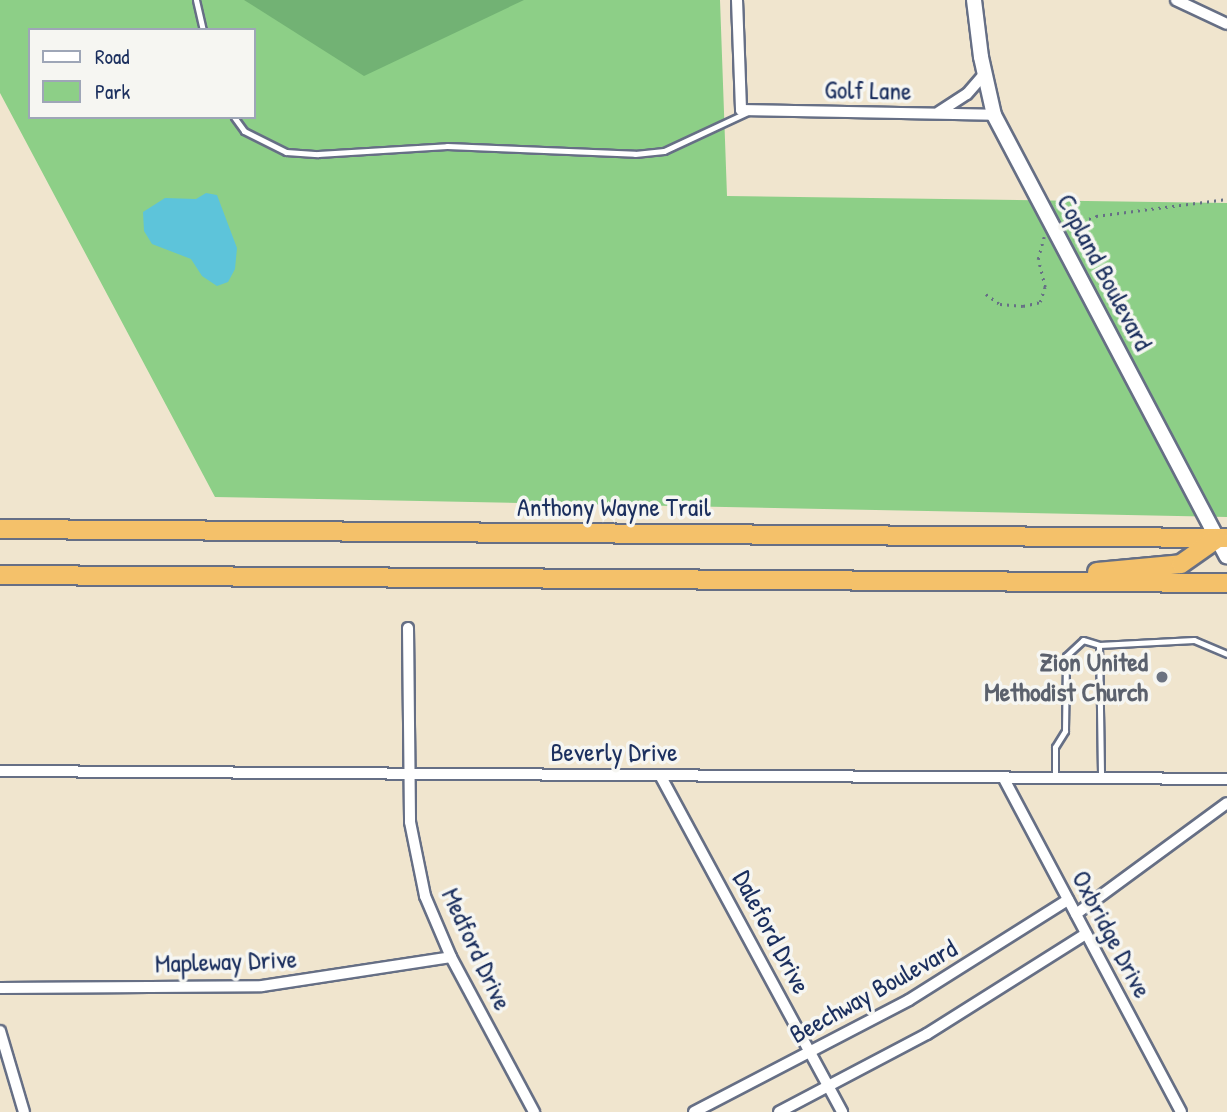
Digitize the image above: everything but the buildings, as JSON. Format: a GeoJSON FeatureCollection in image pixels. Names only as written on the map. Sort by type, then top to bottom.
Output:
{"type":"FeatureCollection","features":[{"type":"Feature","properties":{"kind":"highway","name":"Anthony Wayne Trail"},"geometry":{"type":"LineString","coordinates":[[0,529],[1222,538]]}},
{"type":"Feature","properties":{"kind":"highway"},"geometry":{"type":"LineString","coordinates":[[1003,581],[1181,564],[1222,538]]}},
{"type":"Feature","properties":{"kind":"highway"},"geometry":{"type":"LineString","coordinates":[[0,575],[1227,583]]}},
{"type":"Feature","properties":{"kind":"street"},"geometry":{"type":"LineString","coordinates":[[737,0],[746,110]]}},
{"type":"Feature","properties":{"kind":"street","name":"Copland Boulevard"},"geometry":{"type":"LineString","coordinates":[[974,0],[985,73],[995,115],[1222,538],[1227,556]]}},
{"type":"Feature","properties":{"kind":"street"},"geometry":{"type":"LineString","coordinates":[[1175,0],[1227,24]]}},
{"type":"Feature","properties":{"kind":"street"},"geometry":{"type":"LineString","coordinates":[[937,114],[967,94],[985,73]]}},
{"type":"Feature","properties":{"kind":"street","name":"Golf Lane"},"geometry":{"type":"LineString","coordinates":[[746,110],[995,115]]}},
{"type":"Feature","properties":{"kind":"street","name":"Medford Drive"},"geometry":{"type":"LineString","coordinates":[[408,628],[408,773],[416,859],[425,896],[451,957],[534,1112]]}},
{"type":"Feature","properties":{"kind":"street","name":"Beverly Drive"},"geometry":{"type":"LineString","coordinates":[[0,771],[1227,779]]}},
{"type":"Feature","properties":{"kind":"street","name":"Daleford Drive"},"geometry":{"type":"LineString","coordinates":[[660,775],[842,1112]]}},
{"type":"Feature","properties":{"kind":"street","name":"Oxbridge Drive"},"geometry":{"type":"LineString","coordinates":[[1003,777],[1181,1112]]}},
{"type":"Feature","properties":{"kind":"street"},"geometry":{"type":"LineString","coordinates":[[1076,915],[1227,803]]}},
{"type":"Feature","properties":{"kind":"street","name":"Beechway Boulevard"},"geometry":{"type":"LineString","coordinates":[[694,1112],[948,976],[1068,900]]}},
{"type":"Feature","properties":{"kind":"street"},"geometry":{"type":"LineString","coordinates":[[779,1112],[938,1028],[1086,934]]}},
{"type":"Feature","properties":{"kind":"street","name":"Mapleway Drive"},"geometry":{"type":"LineString","coordinates":[[0,988],[262,986],[451,957]]}},
{"type":"Feature","properties":{"kind":"street"},"geometry":{"type":"LineString","coordinates":[[0,1031],[24,1112]]}},
{"type":"Feature","properties":{"kind":"lane"},"geometry":{"type":"LineString","coordinates":[[196,0],[203,28]]}},
{"type":"Feature","properties":{"kind":"lane"},"geometry":{"type":"LineString","coordinates":[[235,119],[244,131],[267,146],[296,153],[447,146],[635,154],[664,151],[746,110]]}},
{"type":"Feature","properties":{"kind":"lane"},"geometry":{"type":"LineString","coordinates":[[1055,778],[1055,747],[1065,731],[1066,656],[1083,640],[1099,645],[1194,640],[1227,654]]}},
{"type":"Feature","properties":{"kind":"lane"},"geometry":{"type":"LineString","coordinates":[[1099,645],[1101,778]]}},
{"type":"Feature","properties":{"kind":"path"},"geometry":{"type":"LineString","coordinates":[[986,294],[1000,304],[1023,306],[1040,302],[1045,287],[1038,259],[1044,237],[1055,230],[1096,216],[1227,199]]}},
{"type":"Feature","properties":{"kind":"green space"},"geometry":{"type":"Polygon","coordinates":[[[0,0],[720,0],[727,196],[1227,203],[1227,517],[215,497],[0,93],[0,0]]]}},
{"type":"Feature","properties":{"kind":"green space"},"geometry":{"type":"Polygon","coordinates":[[[244,0],[524,0],[364,76],[244,0]]]}},
{"type":"Feature","properties":{"kind":"water"},"geometry":{"type":"Polygon","coordinates":[[[206,193],[217,195],[237,248],[235,269],[228,282],[217,286],[202,276],[191,259],[152,244],[144,231],[143,212],[165,198],[196,199],[206,193]]]}},
{"type":"Feature","properties":{"kind":"place","name":"Zion United Methodist Church"},"geometry":{"type":"Point","coordinates":[1162,677]}}]}
